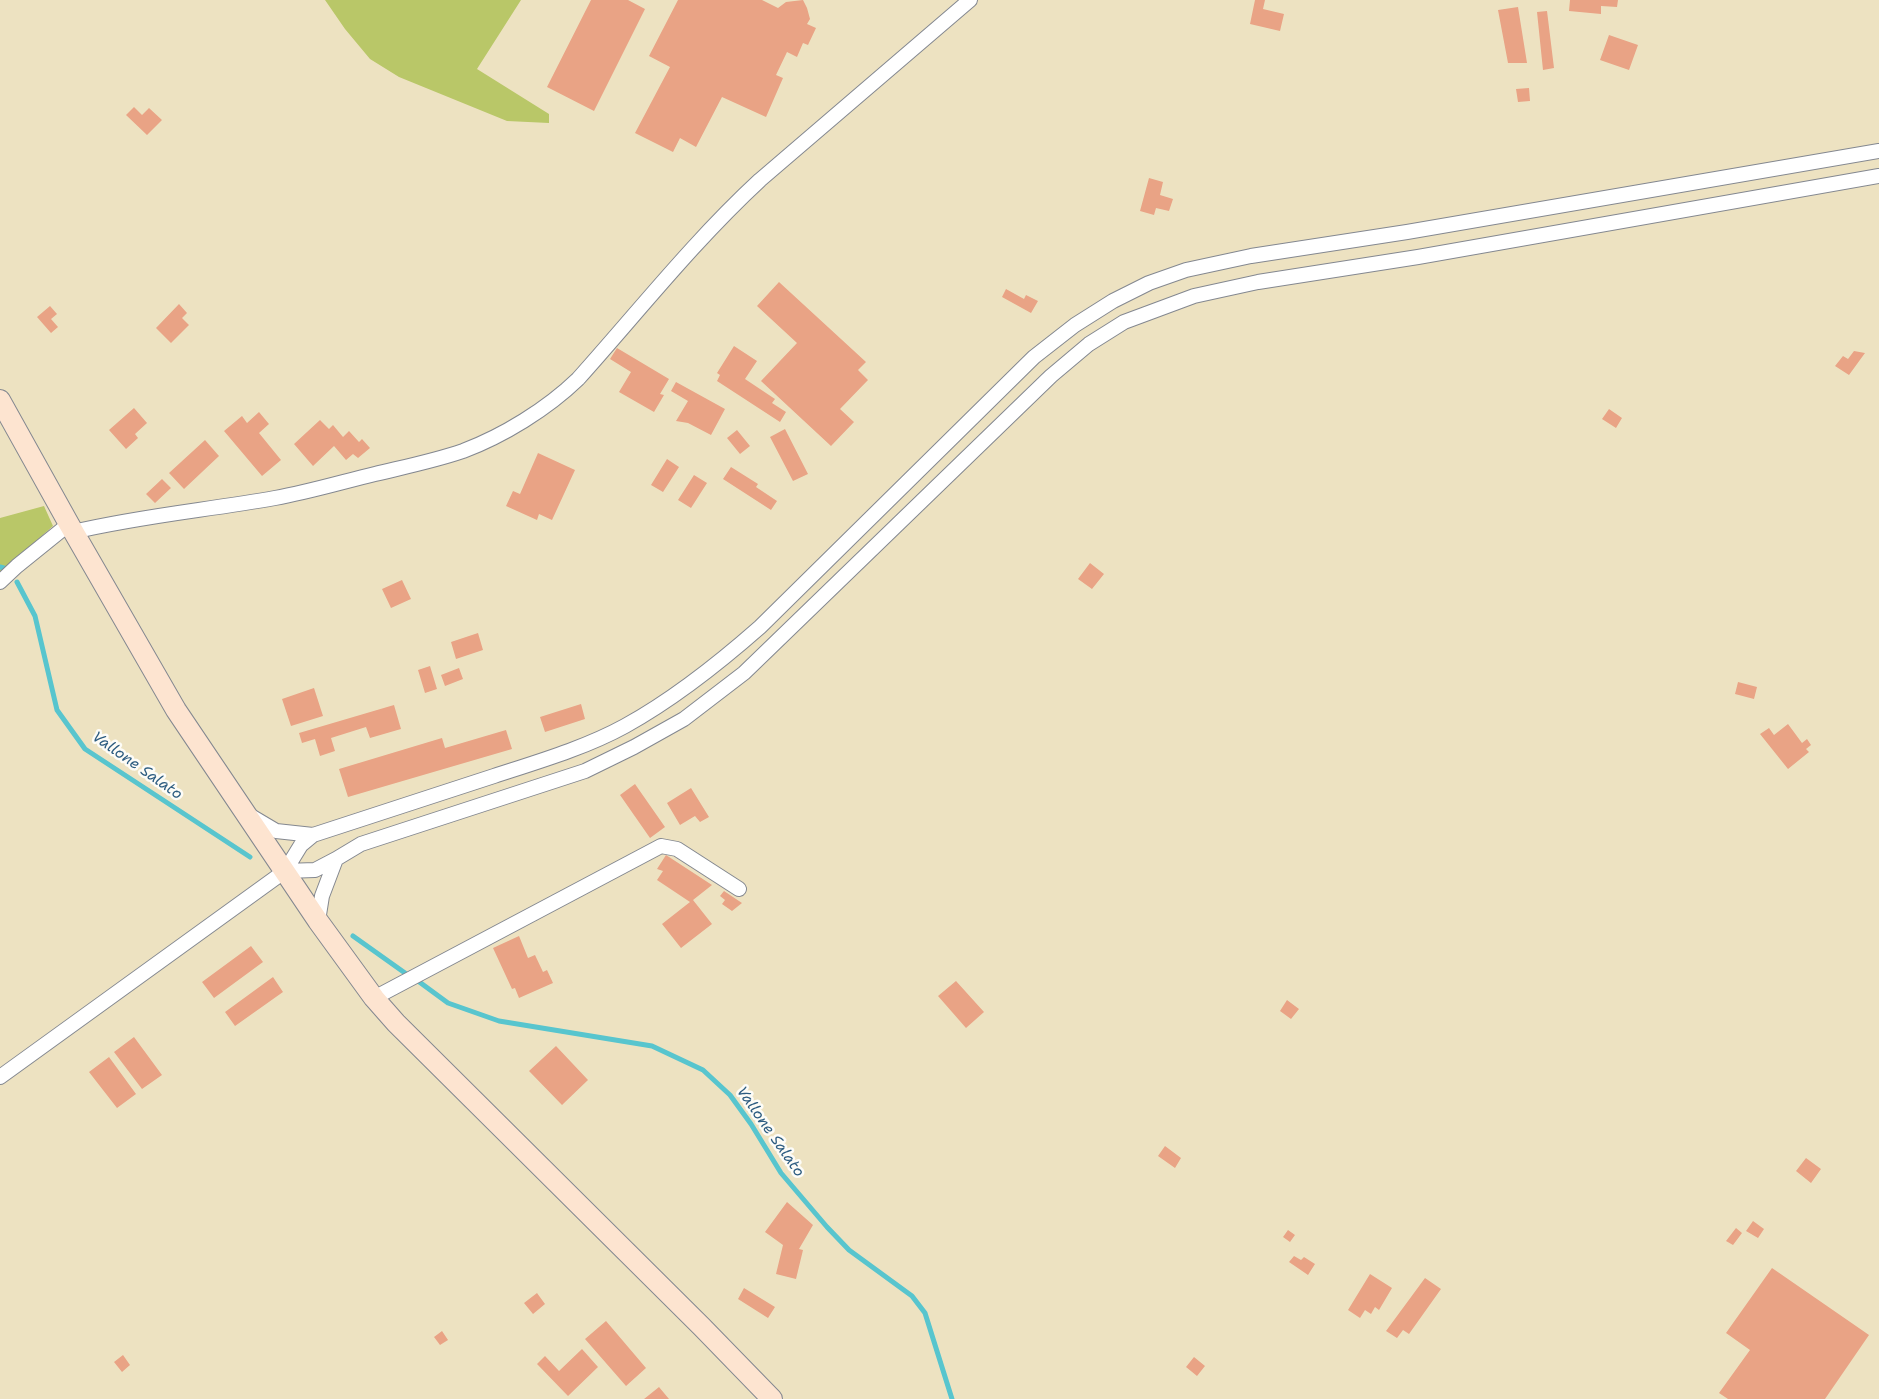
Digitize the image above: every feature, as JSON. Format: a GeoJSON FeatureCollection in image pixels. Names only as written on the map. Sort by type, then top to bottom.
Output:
{"type":"FeatureCollection","features":[{"type":"Feature","properties":{"kind":"main road"},"geometry":{"type":"LineString","coordinates":[[0,400],[176,710],[318,921],[374,998],[396,1023],[772,1399]]}},
{"type":"Feature","properties":{"kind":"street"},"geometry":{"type":"LineString","coordinates":[[0,582],[17,566],[71,528],[277,498],[431,460],[463,450],[497,435],[538,411],[561,396],[578,380],[705,233],[729,208],[970,0]]}},
{"type":"Feature","properties":{"kind":"street"},"geometry":{"type":"LineString","coordinates":[[0,1077],[285,871],[301,846],[313,835],[575,748],[624,727],[674,696],[729,655],[760,627],[1034,357],[1075,325],[1113,301],[1149,283],[1186,270],[1251,256],[1407,232],[1879,151]]}},
{"type":"Feature","properties":{"kind":"street"},"geometry":{"type":"LineString","coordinates":[[285,871],[315,870],[336,860],[361,844],[585,771],[634,747],[684,719],[751,667],[1051,376],[1089,344],[1124,322],[1194,296],[1258,282],[1428,255],[1879,176]]}},
{"type":"Feature","properties":{"kind":"street"},"geometry":{"type":"LineString","coordinates":[[244,812],[276,831],[313,835]]}},
{"type":"Feature","properties":{"kind":"street"},"geometry":{"type":"LineString","coordinates":[[374,998],[661,846],[677,849],[739,889]]}},
{"type":"Feature","properties":{"kind":"street"},"geometry":{"type":"LineString","coordinates":[[318,921],[322,896],[336,860]]}},
{"type":"Feature","properties":{"kind":"green space"},"geometry":{"type":"Polygon","coordinates":[[[325,0],[521,0],[477,69],[549,114],[549,123],[507,121],[399,77],[370,59],[345,29],[325,0]]]}},
{"type":"Feature","properties":{"kind":"green space"},"geometry":{"type":"Polygon","coordinates":[[[44,506],[53,526],[0,573],[0,518],[44,506]]]}},
{"type":"Feature","properties":{"kind":"building"},"geometry":{"type":"Polygon","coordinates":[[[591,0],[628,0],[645,9],[594,111],[547,87],[591,0]]]}},
{"type":"Feature","properties":{"kind":"building"},"geometry":{"type":"Polygon","coordinates":[[[678,0],[762,0],[778,8],[786,2],[803,0],[810,19],[807,24],[816,28],[808,45],[803,43],[797,57],[787,52],[776,75],[783,78],[766,117],[722,97],[696,147],[680,138],[673,152],[635,133],[670,67],[649,56],[678,0]]]}},
{"type":"Feature","properties":{"kind":"building"},"geometry":{"type":"Polygon","coordinates":[[[1255,0],[1265,0],[1263,9],[1284,14],[1280,31],[1250,24],[1255,0]]]}},
{"type":"Feature","properties":{"kind":"building"},"geometry":{"type":"Polygon","coordinates":[[[1570,0],[1618,0],[1617,7],[1601,6],[1601,14],[1569,11],[1570,0]]]}},
{"type":"Feature","properties":{"kind":"building"},"geometry":{"type":"Polygon","coordinates":[[[1518,7],[1527,63],[1508,63],[1498,10],[1518,7]]]}},
{"type":"Feature","properties":{"kind":"building"},"geometry":{"type":"Polygon","coordinates":[[[1547,11],[1554,68],[1543,70],[1537,12],[1547,11]]]}},
{"type":"Feature","properties":{"kind":"building"},"geometry":{"type":"Polygon","coordinates":[[[1609,35],[1638,45],[1629,70],[1600,60],[1609,35]]]}},
{"type":"Feature","properties":{"kind":"building"},"geometry":{"type":"Polygon","coordinates":[[[1529,88],[1530,101],[1518,102],[1516,89],[1529,88]]]}},
{"type":"Feature","properties":{"kind":"building"},"geometry":{"type":"Polygon","coordinates":[[[134,107],[142,115],[149,108],[162,120],[147,135],[126,115],[134,107]]]}},
{"type":"Feature","properties":{"kind":"building"},"geometry":{"type":"Polygon","coordinates":[[[1149,178],[1163,182],[1160,195],[1173,199],[1169,211],[1156,208],[1154,215],[1140,211],[1149,178]]]}},
{"type":"Feature","properties":{"kind":"building"},"geometry":{"type":"Polygon","coordinates":[[[779,282],[866,362],[858,370],[868,380],[840,409],[854,422],[831,446],[761,381],[797,343],[757,306],[779,282]]]}},
{"type":"Feature","properties":{"kind":"building"},"geometry":{"type":"Polygon","coordinates":[[[1006,289],[1024,299],[1026,295],[1038,301],[1031,313],[1002,297],[1006,289]]]}},
{"type":"Feature","properties":{"kind":"building"},"geometry":{"type":"Polygon","coordinates":[[[179,304],[187,313],[182,318],[189,325],[171,343],[156,328],[179,304]]]}},
{"type":"Feature","properties":{"kind":"building"},"geometry":{"type":"Polygon","coordinates":[[[50,306],[57,314],[51,319],[58,327],[51,333],[37,317],[50,306]]]}},
{"type":"Feature","properties":{"kind":"building"},"geometry":{"type":"Polygon","coordinates":[[[734,346],[757,361],[745,379],[775,399],[772,403],[786,412],[780,422],[717,381],[720,375],[717,373],[734,346]]]}},
{"type":"Feature","properties":{"kind":"building"},"geometry":{"type":"Polygon","coordinates":[[[617,348],[669,379],[660,394],[664,395],[654,412],[619,392],[631,372],[610,359],[617,348]]]}},
{"type":"Feature","properties":{"kind":"building"},"geometry":{"type":"Polygon","coordinates":[[[1854,351],[1865,353],[1849,375],[1835,366],[1843,356],[1848,359],[1854,351]]]}},
{"type":"Feature","properties":{"kind":"building"},"geometry":{"type":"Polygon","coordinates":[[[676,382],[725,409],[711,435],[688,423],[676,421],[688,401],[671,391],[676,382]]]}},
{"type":"Feature","properties":{"kind":"building"},"geometry":{"type":"Polygon","coordinates":[[[134,408],[147,423],[135,434],[138,438],[126,449],[109,430],[134,408]]]}},
{"type":"Feature","properties":{"kind":"building"},"geometry":{"type":"Polygon","coordinates":[[[1609,409],[1622,418],[1616,428],[1602,419],[1609,409]]]}},
{"type":"Feature","properties":{"kind":"building"},"geometry":{"type":"Polygon","coordinates":[[[259,412],[269,424],[259,433],[281,460],[262,476],[224,431],[242,416],[247,423],[259,412]]]}},
{"type":"Feature","properties":{"kind":"building"},"geometry":{"type":"Polygon","coordinates":[[[320,420],[329,429],[333,425],[343,437],[349,431],[359,442],[362,439],[370,448],[358,458],[353,454],[346,460],[334,446],[313,466],[294,444],[320,420]]]}},
{"type":"Feature","properties":{"kind":"building"},"geometry":{"type":"Polygon","coordinates":[[[785,429],[808,474],[793,481],[770,437],[785,429]]]}},
{"type":"Feature","properties":{"kind":"building"},"geometry":{"type":"Polygon","coordinates":[[[737,430],[750,446],[740,454],[727,438],[737,430]]]}},
{"type":"Feature","properties":{"kind":"building"},"geometry":{"type":"Polygon","coordinates":[[[205,440],[219,456],[184,489],[169,473],[205,440]]]}},
{"type":"Feature","properties":{"kind":"building"},"geometry":{"type":"Polygon","coordinates":[[[538,453],[575,470],[552,520],[539,514],[537,520],[506,506],[513,491],[520,494],[538,453]]]}},
{"type":"Feature","properties":{"kind":"building"},"geometry":{"type":"Polygon","coordinates":[[[667,459],[679,467],[663,492],[651,485],[667,459]]]}},
{"type":"Feature","properties":{"kind":"building"},"geometry":{"type":"Polygon","coordinates":[[[731,467],[758,484],[756,487],[777,501],[771,510],[723,479],[731,467]]]}},
{"type":"Feature","properties":{"kind":"building"},"geometry":{"type":"Polygon","coordinates":[[[694,475],[707,483],[691,508],[678,500],[694,475]]]}},
{"type":"Feature","properties":{"kind":"building"},"geometry":{"type":"Polygon","coordinates":[[[162,479],[171,488],[155,503],[146,494],[162,479]]]}},
{"type":"Feature","properties":{"kind":"building"},"geometry":{"type":"Polygon","coordinates":[[[1090,563],[1104,574],[1092,589],[1078,579],[1090,563]]]}},
{"type":"Feature","properties":{"kind":"building"},"geometry":{"type":"Polygon","coordinates":[[[402,580],[411,599],[391,608],[382,589],[402,580]]]}},
{"type":"Feature","properties":{"kind":"building"},"geometry":{"type":"Polygon","coordinates":[[[478,633],[483,650],[456,659],[451,642],[478,633]]]}},
{"type":"Feature","properties":{"kind":"building"},"geometry":{"type":"Polygon","coordinates":[[[430,666],[437,689],[425,693],[418,670],[430,666]]]}},
{"type":"Feature","properties":{"kind":"building"},"geometry":{"type":"Polygon","coordinates":[[[459,668],[463,679],[445,686],[441,675],[459,668]]]}},
{"type":"Feature","properties":{"kind":"building"},"geometry":{"type":"Polygon","coordinates":[[[1738,682],[1757,687],[1754,699],[1735,694],[1738,682]]]}},
{"type":"Feature","properties":{"kind":"building"},"geometry":{"type":"Polygon","coordinates":[[[314,688],[323,716],[291,726],[282,699],[314,688]]]}},
{"type":"Feature","properties":{"kind":"building"},"geometry":{"type":"Polygon","coordinates":[[[581,704],[585,719],[545,732],[540,717],[581,704]]]}},
{"type":"Feature","properties":{"kind":"building"},"geometry":{"type":"Polygon","coordinates":[[[394,705],[401,729],[370,738],[366,727],[331,738],[335,751],[320,756],[315,739],[302,743],[299,733],[394,705]]]}},
{"type":"Feature","properties":{"kind":"building"},"geometry":{"type":"Polygon","coordinates":[[[1788,724],[1802,743],[1807,739],[1811,745],[1806,749],[1809,752],[1788,769],[1760,734],[1769,728],[1774,735],[1788,724]]]}},
{"type":"Feature","properties":{"kind":"building"},"geometry":{"type":"Polygon","coordinates":[[[506,730],[512,749],[348,797],[339,769],[442,738],[445,748],[506,730]]]}},
{"type":"Feature","properties":{"kind":"building"},"geometry":{"type":"Polygon","coordinates":[[[635,784],[665,827],[650,838],[620,795],[635,784]]]}},
{"type":"Feature","properties":{"kind":"building"},"geometry":{"type":"Polygon","coordinates":[[[691,788],[709,817],[700,822],[695,816],[680,825],[667,803],[691,788]]]}},
{"type":"Feature","properties":{"kind":"building"},"geometry":{"type":"Polygon","coordinates":[[[666,855],[712,885],[693,900],[712,924],[681,948],[662,924],[690,902],[657,880],[663,871],[657,869],[666,855]]]}},
{"type":"Feature","properties":{"kind":"building"},"geometry":{"type":"Polygon","coordinates":[[[724,891],[742,903],[732,911],[722,904],[725,900],[720,896],[724,891]]]}},
{"type":"Feature","properties":{"kind":"building"},"geometry":{"type":"Polygon","coordinates":[[[519,936],[528,958],[535,955],[543,972],[547,970],[553,983],[519,998],[515,988],[512,989],[493,948],[519,936]]]}},
{"type":"Feature","properties":{"kind":"building"},"geometry":{"type":"Polygon","coordinates":[[[251,946],[263,962],[214,998],[202,982],[251,946]]]}},
{"type":"Feature","properties":{"kind":"building"},"geometry":{"type":"Polygon","coordinates":[[[273,977],[283,992],[235,1026],[225,1012],[273,977]]]}},
{"type":"Feature","properties":{"kind":"building"},"geometry":{"type":"Polygon","coordinates":[[[956,981],[984,1012],[966,1028],[938,996],[956,981]]]}},
{"type":"Feature","properties":{"kind":"building"},"geometry":{"type":"Polygon","coordinates":[[[1287,1000],[1299,1009],[1291,1019],[1280,1011],[1287,1000]]]}},
{"type":"Feature","properties":{"kind":"building"},"geometry":{"type":"Polygon","coordinates":[[[134,1037],[162,1075],[142,1089],[114,1052],[134,1037]]]}},
{"type":"Feature","properties":{"kind":"building"},"geometry":{"type":"Polygon","coordinates":[[[556,1046],[588,1080],[562,1105],[529,1071],[556,1046]]]}},
{"type":"Feature","properties":{"kind":"building"},"geometry":{"type":"Polygon","coordinates":[[[109,1057],[136,1094],[117,1108],[89,1072],[109,1057]]]}},
{"type":"Feature","properties":{"kind":"building"},"geometry":{"type":"Polygon","coordinates":[[[1165,1146],[1181,1158],[1175,1168],[1158,1156],[1165,1146]]]}},
{"type":"Feature","properties":{"kind":"building"},"geometry":{"type":"Polygon","coordinates":[[[1806,1158],[1821,1169],[1811,1183],[1796,1171],[1806,1158]]]}},
{"type":"Feature","properties":{"kind":"building"},"geometry":{"type":"Polygon","coordinates":[[[787,1202],[813,1225],[799,1249],[803,1250],[796,1279],[776,1274],[783,1245],[765,1232],[787,1202]]]}},
{"type":"Feature","properties":{"kind":"building"},"geometry":{"type":"Polygon","coordinates":[[[1753,1221],[1764,1229],[1758,1238],[1746,1231],[1753,1221]]]}},
{"type":"Feature","properties":{"kind":"building"},"geometry":{"type":"Polygon","coordinates":[[[1736,1228],[1742,1233],[1733,1245],[1726,1241],[1736,1228]]]}},
{"type":"Feature","properties":{"kind":"building"},"geometry":{"type":"Polygon","coordinates":[[[1288,1230],[1295,1235],[1290,1242],[1283,1237],[1288,1230]]]}},
{"type":"Feature","properties":{"kind":"building"},"geometry":{"type":"Polygon","coordinates":[[[1294,1256],[1301,1260],[1304,1257],[1315,1264],[1308,1275],[1289,1262],[1294,1256]]]}},
{"type":"Feature","properties":{"kind":"building"},"geometry":{"type":"Polygon","coordinates":[[[1772,1268],[1869,1335],[1825,1399],[1728,1399],[1719,1393],[1750,1350],[1726,1333],[1772,1268]]]}},
{"type":"Feature","properties":{"kind":"building"},"geometry":{"type":"Polygon","coordinates":[[[1370,1274],[1392,1288],[1379,1310],[1375,1307],[1371,1314],[1365,1310],[1360,1318],[1348,1310],[1370,1274]]]}},
{"type":"Feature","properties":{"kind":"building"},"geometry":{"type":"Polygon","coordinates":[[[1425,1278],[1441,1289],[1409,1334],[1403,1330],[1397,1338],[1386,1331],[1425,1278]]]}},
{"type":"Feature","properties":{"kind":"building"},"geometry":{"type":"Polygon","coordinates":[[[744,1288],[775,1307],[768,1318],[738,1299],[744,1288]]]}},
{"type":"Feature","properties":{"kind":"building"},"geometry":{"type":"Polygon","coordinates":[[[537,1293],[545,1304],[533,1314],[524,1303],[537,1293]]]}},
{"type":"Feature","properties":{"kind":"building"},"geometry":{"type":"Polygon","coordinates":[[[606,1321],[646,1368],[626,1386],[585,1339],[606,1321]]]}},
{"type":"Feature","properties":{"kind":"building"},"geometry":{"type":"Polygon","coordinates":[[[442,1331],[448,1340],[440,1345],[434,1337],[442,1331]]]}},
{"type":"Feature","properties":{"kind":"building"},"geometry":{"type":"Polygon","coordinates":[[[582,1349],[598,1367],[568,1396],[537,1364],[545,1356],[559,1371],[582,1349]]]}},
{"type":"Feature","properties":{"kind":"building"},"geometry":{"type":"Polygon","coordinates":[[[123,1355],[130,1365],[122,1372],[114,1362],[123,1355]]]}},
{"type":"Feature","properties":{"kind":"building"},"geometry":{"type":"Polygon","coordinates":[[[1194,1357],[1205,1366],[1197,1376],[1186,1367],[1194,1357]]]}},
{"type":"Feature","properties":{"kind":"building"},"geometry":{"type":"Polygon","coordinates":[[[659,1387],[669,1399],[644,1399],[659,1387]]]}},
{"type":"Feature","properties":{"kind":"waterway","name":"Vallone Salato"},"geometry":{"type":"LineString","coordinates":[[0,567],[4,568]]}},
{"type":"Feature","properties":{"kind":"waterway","name":"Vallone Salato"},"geometry":{"type":"LineString","coordinates":[[17,582],[35,616],[57,710],[85,749],[250,857]]}},
{"type":"Feature","properties":{"kind":"waterway","name":"Vallone Salato"},"geometry":{"type":"LineString","coordinates":[[353,936],[405,973]]}},
{"type":"Feature","properties":{"kind":"waterway","name":"Vallone Salato"},"geometry":{"type":"LineString","coordinates":[[418,981],[448,1003],[499,1021],[652,1046],[703,1070],[730,1095],[751,1124],[781,1173],[827,1227],[849,1250],[912,1296],[925,1313],[952,1399]]}}]}
